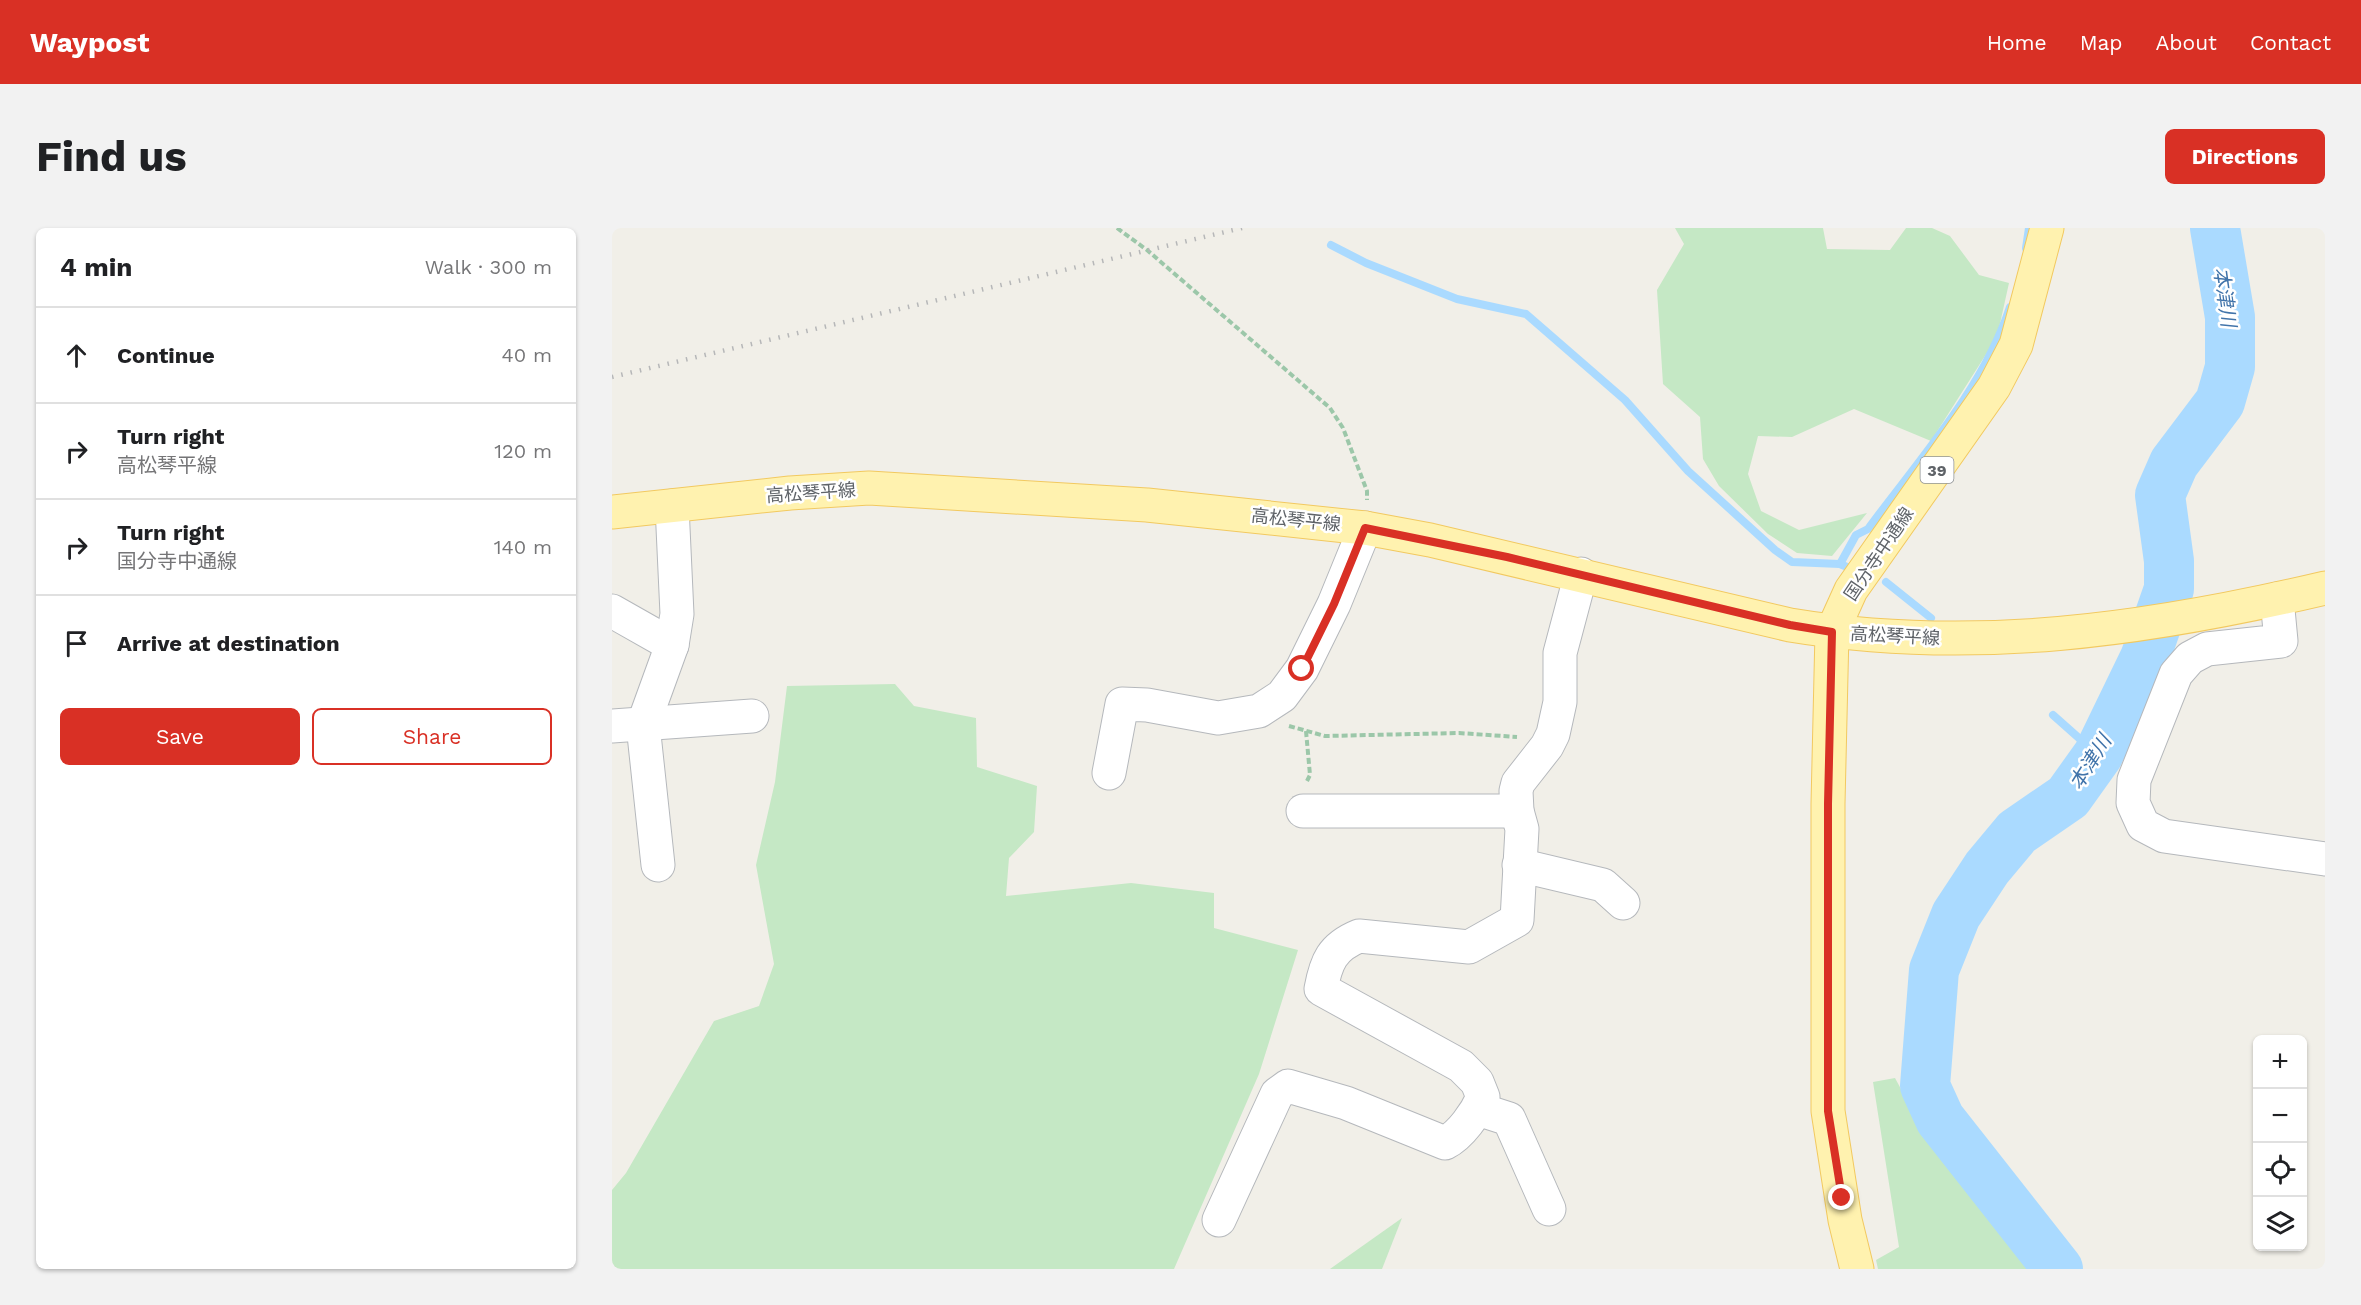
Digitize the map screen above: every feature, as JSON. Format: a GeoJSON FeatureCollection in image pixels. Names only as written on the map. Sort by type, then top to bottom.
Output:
{"type":"FeatureCollection","features":[{"type":"Feature","properties":{"kind":"main road","name":"国分寺中通線"},"geometry":{"type":"LineString","coordinates":[[1857,1269],[1845,1220],[1828,1111],[1828,804],[1832,632],[1851,590],[1994,387],[2016,345],[2047,228]]}},
{"type":"Feature","properties":{"kind":"main road","name":"高松琴平線"},"geometry":{"type":"LineString","coordinates":[[612,512],[801,492],[868,489],[924,490],[1147,505],[1365,528],[1430,540],[1581,574],[1790,625],[1832,632],[1943,639],[2004,638],[2123,628],[2196,616],[2325,588]]}},
{"type":"Feature","properties":{"kind":"street"},"geometry":{"type":"LineString","coordinates":[[658,865],[628,725],[672,645],[677,614],[672,506]]}},
{"type":"Feature","properties":{"kind":"street"},"geometry":{"type":"LineString","coordinates":[[1109,773],[1122,704],[1147,705],[1218,718],[1258,711],[1282,696],[1302,669],[1334,604],[1365,528]]}},
{"type":"Feature","properties":{"kind":"street"},"geometry":{"type":"LineString","coordinates":[[1219,1220],[1277,1094],[1288,1086],[1346,1103],[1445,1143],[1453,1139],[1478,1109],[1483,1097],[1477,1082],[1461,1066],[1321,989],[1326,962],[1344,942],[1359,936],[1469,947],[1517,920],[1522,829],[1515,791],[1518,783],[1547,746],[1553,734],[1560,702],[1560,653],[1581,574]]}},
{"type":"Feature","properties":{"kind":"street"},"geometry":{"type":"LineString","coordinates":[[2277,599],[2281,642],[2207,649],[2190,658],[2176,674],[2134,780],[2133,803],[2144,825],[2163,836],[2325,859]]}},
{"type":"Feature","properties":{"kind":"street"},"geometry":{"type":"LineString","coordinates":[[612,611],[672,645]]}},
{"type":"Feature","properties":{"kind":"street"},"geometry":{"type":"LineString","coordinates":[[628,725],[752,716]]}},
{"type":"Feature","properties":{"kind":"street"},"geometry":{"type":"LineString","coordinates":[[1303,811],[1517,811]]}},
{"type":"Feature","properties":{"kind":"street"},"geometry":{"type":"LineString","coordinates":[[1519,865],[1603,885],[1623,903]]}},
{"type":"Feature","properties":{"kind":"street"},"geometry":{"type":"LineString","coordinates":[[1478,1109],[1509,1119],[1549,1209]]}},
{"type":"Feature","properties":{"kind":"path"},"geometry":{"type":"LineString","coordinates":[[1117,228],[1147,250],[1330,408],[1343,428],[1367,491],[1365,528]]}},
{"type":"Feature","properties":{"kind":"path"},"geometry":{"type":"LineString","coordinates":[[1240,714],[1247,721],[1289,726],[1325,736],[1459,734],[1513,736],[1547,746]]}},
{"type":"Feature","properties":{"kind":"path"},"geometry":{"type":"LineString","coordinates":[[1303,811],[1295,801],[1310,775],[1306,731]]}},
{"type":"Feature","properties":{"kind":"green space"},"geometry":{"type":"Polygon","coordinates":[[[1675,228],[1823,228],[1827,249],[1890,250],[1906,228],[1932,228],[1950,236],[1979,275],[2009,283],[1997,337],[1931,441],[1854,409],[1792,437],[1758,436],[1748,474],[1761,511],[1799,530],[1867,513],[1832,556],[1797,553],[1768,534],[1719,486],[1703,459],[1700,417],[1663,384],[1657,290],[1684,244],[1675,228]]]}},
{"type":"Feature","properties":{"kind":"green space"},"geometry":{"type":"Polygon","coordinates":[[[895,684],[914,706],[976,718],[977,767],[1037,786],[1034,832],[1009,858],[1006,896],[1131,883],[1214,893],[1214,928],[1298,950],[1259,1074],[1174,1269],[612,1269],[612,1190],[626,1173],[714,1021],[759,1006],[774,964],[756,865],[775,782],[787,686],[895,684]]]}},
{"type":"Feature","properties":{"kind":"green space"},"geometry":{"type":"Polygon","coordinates":[[[1895,1078],[1927,1137],[2039,1269],[1878,1269],[1876,1260],[1899,1247],[1873,1082],[1895,1078]]]}},
{"type":"Feature","properties":{"kind":"green space"},"geometry":{"type":"Polygon","coordinates":[[[1402,1218],[1382,1269],[1330,1269],[1337,1264],[1402,1218]]]}},
{"type":"Feature","properties":{"kind":"waterway"},"geometry":{"type":"LineString","coordinates":[[2026,248],[2029,228]]}},
{"type":"Feature","properties":{"kind":"waterway","name":"本津川"},"geometry":{"type":"LineString","coordinates":[[2058,1269],[1940,1119],[1925,1086],[1934,970],[1956,915],[1987,868],[2017,832],[2068,797],[2098,755],[2145,658],[2169,589],[2169,561],[2160,495],[2174,463],[2220,402],[2230,367],[2230,317],[2215,228]]}},
{"type":"Feature","properties":{"kind":"waterway"},"geometry":{"type":"LineString","coordinates":[[1331,245],[1366,263],[1457,299],[1526,314],[1625,400],[1688,471],[1775,550],[1792,562],[1840,564],[1847,567]]}},
{"type":"Feature","properties":{"kind":"waterway"},"geometry":{"type":"LineString","coordinates":[[1840,564],[1856,535],[1868,529],[1967,395],[1984,366],[2010,307]]}},
{"type":"Feature","properties":{"kind":"waterway"},"geometry":{"type":"LineString","coordinates":[[1886,582],[1931,618]]}},
{"type":"Feature","properties":{"kind":"waterway"},"geometry":{"type":"LineString","coordinates":[[2053,715],[2098,755]]}},
{"type":"Feature","properties":{"kind":"railway"},"geometry":{"type":"LineString","coordinates":[[612,377],[1242,228]]}},
{"type":"Feature","properties":{"kind":"route"},"geometry":{"type":"LineString","coordinates":[[1302,669],[1334,604],[1365,528],[1430,540],[1790,625],[1832,632],[1828,804],[1828,1111],[1842,1198]]}}]}
